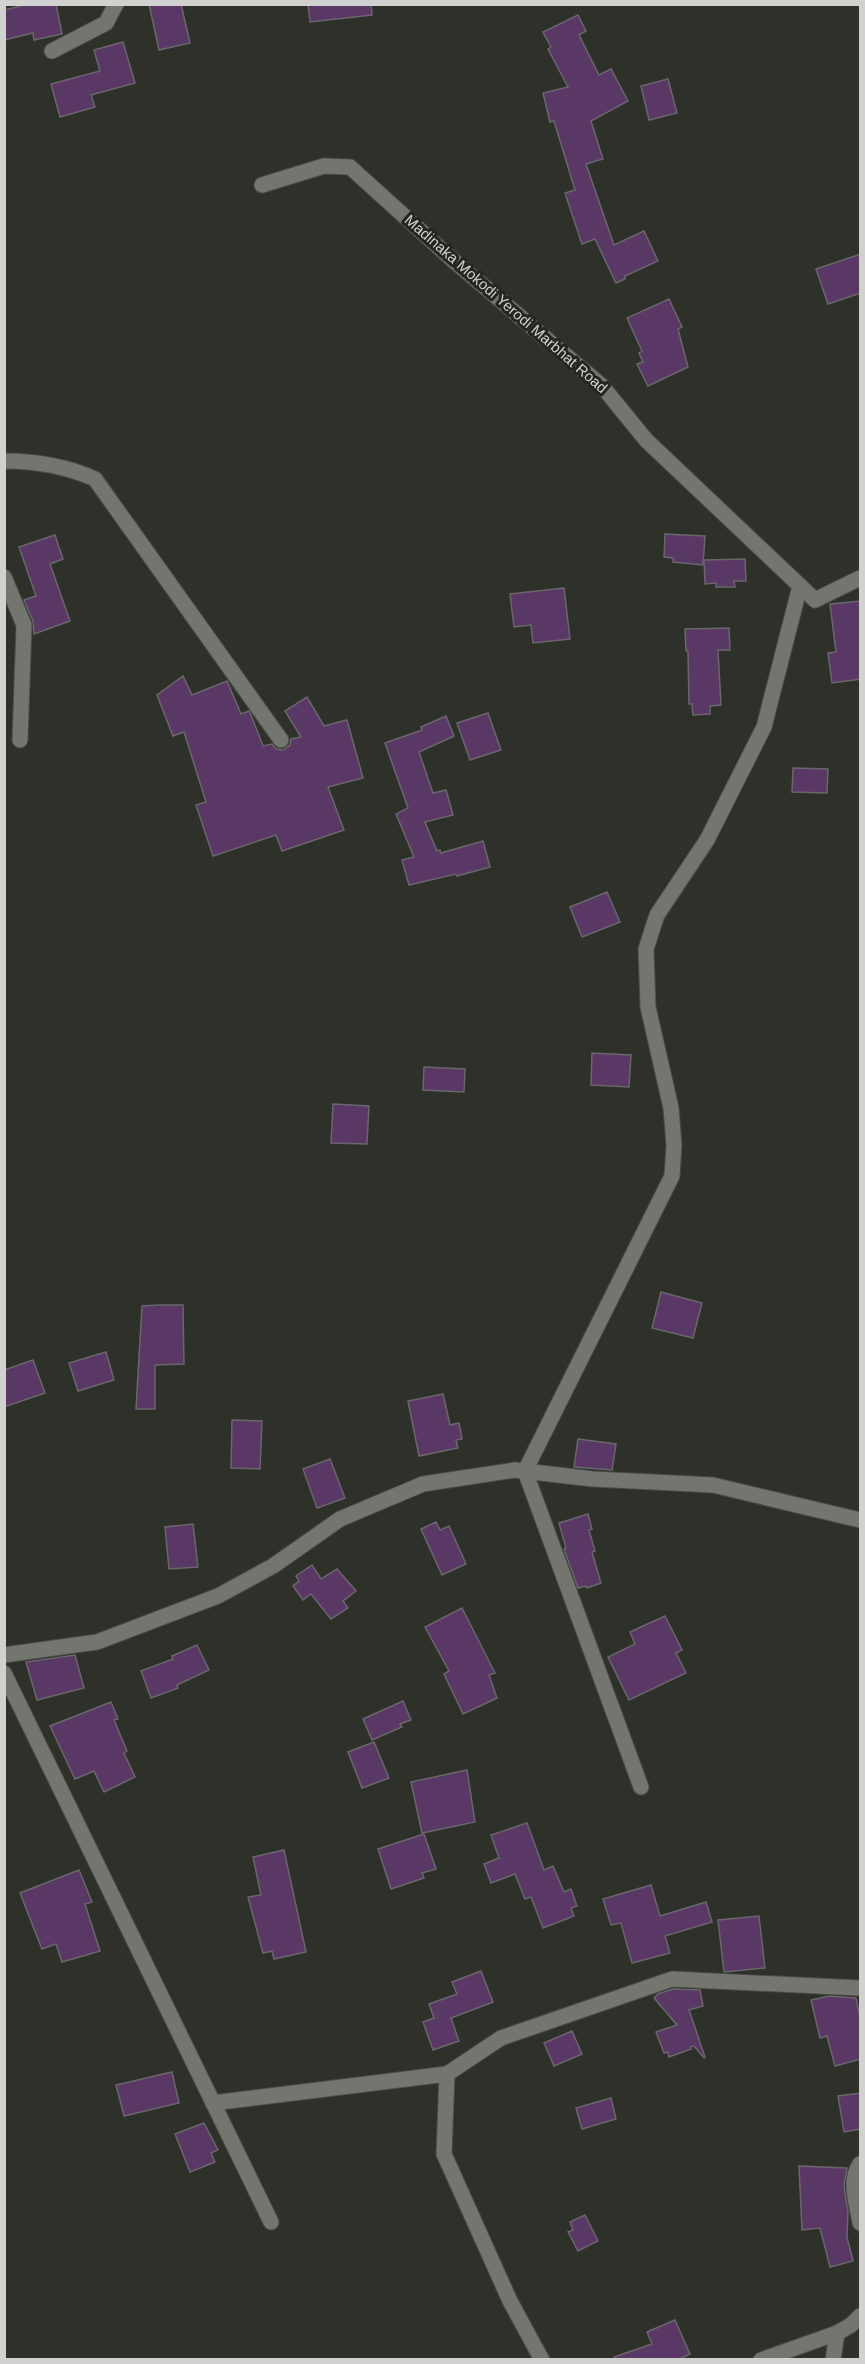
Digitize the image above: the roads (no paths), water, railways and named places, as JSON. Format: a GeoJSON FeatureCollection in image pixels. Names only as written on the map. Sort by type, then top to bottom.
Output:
{"type":"FeatureCollection","features":[{"type":"Feature","properties":{"kind":"street"},"geometry":{"type":"LineString","coordinates":[[52,51],[106,23],[116,4]]}},
{"type":"Feature","properties":{"kind":"street","name":"Madinaka Mokodi Yerodi Marbhat Road"},"geometry":{"type":"LineString","coordinates":[[262,185],[324,166],[350,166],[454,261],[602,386],[646,440],[815,600],[861,578]]}},
{"type":"Feature","properties":{"kind":"street"},"geometry":{"type":"LineString","coordinates":[[4,460],[72,468],[95,479],[281,740]]}},
{"type":"Feature","properties":{"kind":"street"},"geometry":{"type":"LineString","coordinates":[[4,577],[24,625],[20,740]]}},
{"type":"Feature","properties":{"kind":"street"},"geometry":{"type":"LineString","coordinates":[[641,1787],[525,1471],[672,1176],[675,1145],[671,1108],[648,1007],[646,949],[657,915],[707,840],[764,727],[800,586]]}},
{"type":"Feature","properties":{"kind":"street"},"geometry":{"type":"LineString","coordinates":[[4,1655],[97,1642],[218,1596],[273,1566],[340,1519],[423,1484],[515,1470],[593,1479],[713,1485],[861,1520]]}},
{"type":"Feature","properties":{"kind":"street"},"geometry":{"type":"LineString","coordinates":[[4,1673],[271,2222]]}},
{"type":"Feature","properties":{"kind":"street"},"geometry":{"type":"LineString","coordinates":[[213,2103],[447,2074],[501,2038],[672,1979],[861,1988]]}},
{"type":"Feature","properties":{"kind":"street"},"geometry":{"type":"LineString","coordinates":[[447,2074],[444,2154],[510,2301],[542,2360]]}},
{"type":"Feature","properties":{"kind":"street"},"geometry":{"type":"LineString","coordinates":[[861,2164],[856,2170],[853,2184],[861,2223]]}},
{"type":"Feature","properties":{"kind":"street"},"geometry":{"type":"LineString","coordinates":[[761,2360],[837,2333],[861,2316]]}},
{"type":"Feature","properties":{"kind":"street"},"geometry":{"type":"LineString","coordinates":[[833,2360],[837,2333]]}}]}
